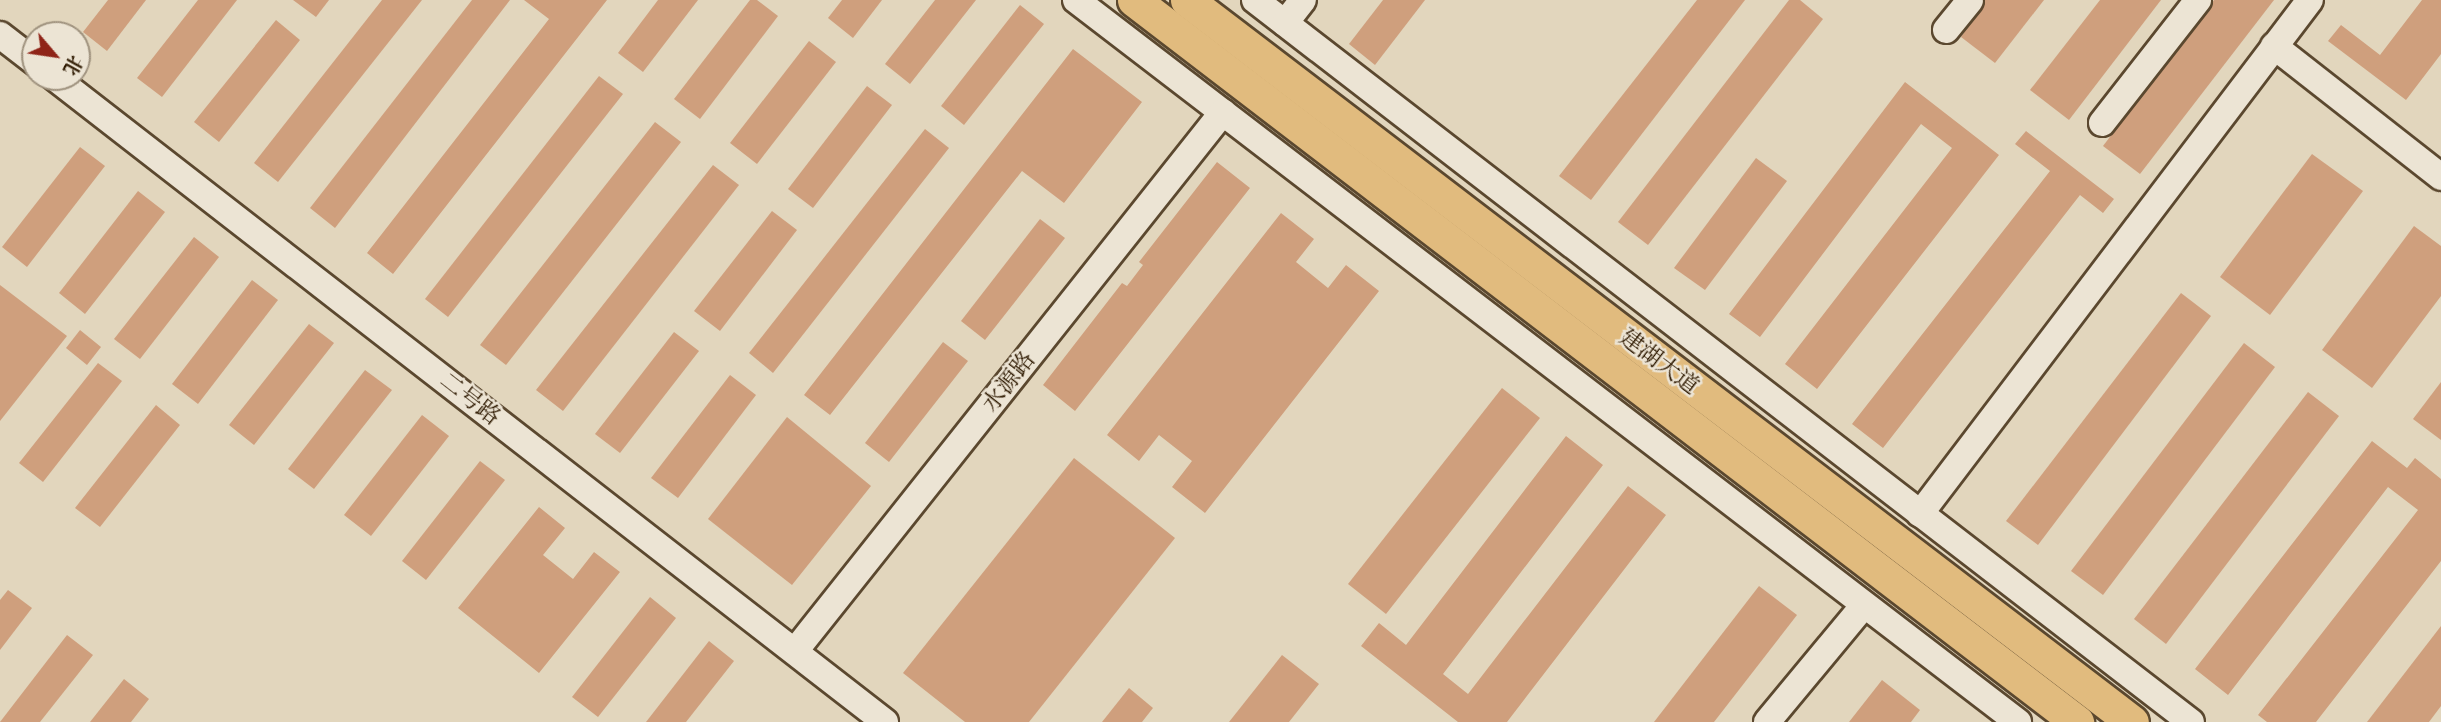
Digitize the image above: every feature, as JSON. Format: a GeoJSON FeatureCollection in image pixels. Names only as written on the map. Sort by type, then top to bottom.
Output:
{"type":"FeatureCollection","features":[{"type":"Feature","properties":{"kind":"main road","name":"建湖大道"},"geometry":{"type":"LineString","coordinates":[[1134,0],[2077,722]]}},
{"type":"Feature","properties":{"kind":"main road","name":"建湖大道"},"geometry":{"type":"LineString","coordinates":[[1187,0],[2132,722]]}},
{"type":"Feature","properties":{"kind":"street"},"geometry":{"type":"LineString","coordinates":[[1076,0],[2018,722]]}},
{"type":"Feature","properties":{"kind":"street"},"geometry":{"type":"LineString","coordinates":[[1255,0],[2191,722]]}},
{"type":"Feature","properties":{"kind":"street"},"geometry":{"type":"LineString","coordinates":[[1285,23],[1303,0]]}},
{"type":"Feature","properties":{"kind":"street"},"geometry":{"type":"LineString","coordinates":[[1946,30],[1970,0]]}},
{"type":"Feature","properties":{"kind":"street"},"geometry":{"type":"LineString","coordinates":[[2102,123],[2198,0]]}},
{"type":"Feature","properties":{"kind":"street"},"geometry":{"type":"LineString","coordinates":[[1920,514],[2310,0]]}},
{"type":"Feature","properties":{"kind":"street"},"geometry":{"type":"LineString","coordinates":[[0,35],[21,51]]}},
{"type":"Feature","properties":{"kind":"street"},"geometry":{"type":"LineString","coordinates":[[2274,46],[2441,177]]}},
{"type":"Feature","properties":{"kind":"street","name":"二号路"},"geometry":{"type":"LineString","coordinates":[[72,91],[885,722]]}},
{"type":"Feature","properties":{"kind":"street","name":"水源路"},"geometry":{"type":"LineString","coordinates":[[795,651],[1223,112]]}},
{"type":"Feature","properties":{"kind":"street"},"geometry":{"type":"LineString","coordinates":[[1767,722],[1864,606]]}},
{"type":"Feature","properties":{"kind":"building"},"geometry":{"type":"Polygon","coordinates":[[[108,0],[146,0],[107,51],[91,38],[91,22],[108,0]]]}},
{"type":"Feature","properties":{"kind":"building"},"geometry":{"type":"Polygon","coordinates":[[[198,0],[237,0],[162,97],[137,78],[198,0]]]}},
{"type":"Feature","properties":{"kind":"building"},"geometry":{"type":"Polygon","coordinates":[[[293,0],[329,0],[316,17],[293,0]]]}},
{"type":"Feature","properties":{"kind":"building"},"geometry":{"type":"Polygon","coordinates":[[[382,0],[422,0],[278,182],[254,163],[382,0]]]}},
{"type":"Feature","properties":{"kind":"building"},"geometry":{"type":"Polygon","coordinates":[[[472,0],[510,0],[335,228],[310,208],[472,0]]]}},
{"type":"Feature","properties":{"kind":"building"},"geometry":{"type":"Polygon","coordinates":[[[524,0],[607,0],[393,274],[367,253],[549,19],[524,0]]]}},
{"type":"Feature","properties":{"kind":"building"},"geometry":{"type":"Polygon","coordinates":[[[658,0],[698,0],[643,72],[618,53],[658,0]]]}},
{"type":"Feature","properties":{"kind":"building"},"geometry":{"type":"Polygon","coordinates":[[[750,0],[757,0],[778,16],[700,119],[674,99],[750,0]]]}},
{"type":"Feature","properties":{"kind":"building"},"geometry":{"type":"Polygon","coordinates":[[[842,0],[882,0],[853,38],[828,18],[842,0]]]}},
{"type":"Feature","properties":{"kind":"building"},"geometry":{"type":"Polygon","coordinates":[[[935,0],[976,0],[910,84],[885,64],[935,0]]]}},
{"type":"Feature","properties":{"kind":"building"},"geometry":{"type":"Polygon","coordinates":[[[1383,0],[1425,0],[1375,65],[1349,44],[1383,0]]]}},
{"type":"Feature","properties":{"kind":"building"},"geometry":{"type":"Polygon","coordinates":[[[1697,0],[1745,0],[1591,200],[1559,176],[1697,0]]]}},
{"type":"Feature","properties":{"kind":"building"},"geometry":{"type":"Polygon","coordinates":[[[1789,0],[1800,0],[1823,19],[1648,245],[1618,222],[1789,0]]]}},
{"type":"Feature","properties":{"kind":"building"},"geometry":{"type":"Polygon","coordinates":[[[1985,0],[2044,0],[1995,63],[1961,37],[1985,0]]]}},
{"type":"Feature","properties":{"kind":"building"},"geometry":{"type":"Polygon","coordinates":[[[2100,0],[2161,0],[2069,120],[2030,90],[2100,0]]]}},
{"type":"Feature","properties":{"kind":"building"},"geometry":{"type":"Polygon","coordinates":[[[2214,0],[2274,0],[2140,174],[2103,146],[2214,0]]]}},
{"type":"Feature","properties":{"kind":"building"},"geometry":{"type":"Polygon","coordinates":[[[2422,0],[2441,0],[2441,54],[2406,100],[2328,41],[2341,25],[2380,55],[2422,0]]]}},
{"type":"Feature","properties":{"kind":"building"},"geometry":{"type":"Polygon","coordinates":[[[1020,5],[1044,24],[964,125],[941,106],[1020,5]]]}},
{"type":"Feature","properties":{"kind":"building"},"geometry":{"type":"Polygon","coordinates":[[[276,20],[300,40],[219,142],[194,122],[276,20]]]}},
{"type":"Feature","properties":{"kind":"building"},"geometry":{"type":"Polygon","coordinates":[[[809,41],[836,62],[757,164],[730,143],[809,41]]]}},
{"type":"Feature","properties":{"kind":"building"},"geometry":{"type":"Polygon","coordinates":[[[1073,49],[1142,102],[1064,203],[1022,171],[830,415],[804,395],[1073,49]]]}},
{"type":"Feature","properties":{"kind":"building"},"geometry":{"type":"Polygon","coordinates":[[[599,76],[623,94],[448,317],[425,299],[599,76]]]}},
{"type":"Feature","properties":{"kind":"building"},"geometry":{"type":"Polygon","coordinates":[[[1905,82],[1999,155],[1817,389],[1785,364],[1952,148],[1921,124],[1760,337],[1729,314],[1905,82]]]}},
{"type":"Feature","properties":{"kind":"building"},"geometry":{"type":"Polygon","coordinates":[[[867,86],[892,105],[813,208],[788,189],[867,86]]]}},
{"type":"Feature","properties":{"kind":"building"},"geometry":{"type":"Polygon","coordinates":[[[655,122],[681,142],[506,365],[480,345],[655,122]]]}},
{"type":"Feature","properties":{"kind":"building"},"geometry":{"type":"Polygon","coordinates":[[[925,129],[949,148],[773,373],[749,353],[925,129]]]}},
{"type":"Feature","properties":{"kind":"building"},"geometry":{"type":"Polygon","coordinates":[[[2026,131],[2114,199],[2103,213],[2080,195],[1883,448],[1852,424],[2050,171],[2015,144],[2026,131]]]}},
{"type":"Feature","properties":{"kind":"building"},"geometry":{"type":"Polygon","coordinates":[[[80,147],[105,166],[27,267],[2,247],[80,147]]]}},
{"type":"Feature","properties":{"kind":"building"},"geometry":{"type":"Polygon","coordinates":[[[2312,154],[2363,191],[2270,315],[2220,277],[2312,154]]]}},
{"type":"Feature","properties":{"kind":"building"},"geometry":{"type":"Polygon","coordinates":[[[1756,158],[1787,181],[1705,290],[1674,268],[1756,158]]]}},
{"type":"Feature","properties":{"kind":"building"},"geometry":{"type":"Polygon","coordinates":[[[1217,162],[1250,188],[1075,411],[1043,385],[1122,283],[1127,286],[1143,265],[1139,262],[1217,162]]]}},
{"type":"Feature","properties":{"kind":"building"},"geometry":{"type":"Polygon","coordinates":[[[713,165],[739,185],[563,411],[536,390],[713,165]]]}},
{"type":"Feature","properties":{"kind":"building"},"geometry":{"type":"Polygon","coordinates":[[[138,191],[165,212],[85,314],[59,293],[138,191]]]}},
{"type":"Feature","properties":{"kind":"building"},"geometry":{"type":"Polygon","coordinates":[[[772,211],[797,230],[720,331],[694,311],[772,211]]]}},
{"type":"Feature","properties":{"kind":"building"},"geometry":{"type":"Polygon","coordinates":[[[1281,213],[1314,239],[1296,262],[1328,288],[1346,265],[1379,291],[1205,513],[1172,487],[1192,461],[1159,435],[1139,461],[1107,435],[1281,213]]]}},
{"type":"Feature","properties":{"kind":"building"},"geometry":{"type":"Polygon","coordinates":[[[1040,219],[1065,238],[985,340],[961,321],[1040,219]]]}},
{"type":"Feature","properties":{"kind":"building"},"geometry":{"type":"Polygon","coordinates":[[[2414,226],[2441,246],[2441,296],[2372,388],[2322,350],[2414,226]]]}},
{"type":"Feature","properties":{"kind":"building"},"geometry":{"type":"Polygon","coordinates":[[[194,237],[219,257],[140,359],[114,339],[194,237]]]}},
{"type":"Feature","properties":{"kind":"building"},"geometry":{"type":"Polygon","coordinates":[[[252,280],[278,300],[198,404],[172,384],[252,280]]]}},
{"type":"Feature","properties":{"kind":"building"},"geometry":{"type":"Polygon","coordinates":[[[0,285],[67,336],[0,421],[0,285]]]}},
{"type":"Feature","properties":{"kind":"building"},"geometry":{"type":"Polygon","coordinates":[[[2181,293],[2211,316],[2038,545],[2006,521],[2181,293]]]}},
{"type":"Feature","properties":{"kind":"building"},"geometry":{"type":"Polygon","coordinates":[[[309,324],[334,343],[254,445],[229,425],[309,324]]]}},
{"type":"Feature","properties":{"kind":"building"},"geometry":{"type":"Polygon","coordinates":[[[80,330],[101,347],[87,365],[66,348],[80,330]]]}},
{"type":"Feature","properties":{"kind":"building"},"geometry":{"type":"Polygon","coordinates":[[[674,332],[699,351],[620,453],[595,434],[674,332]]]}},
{"type":"Feature","properties":{"kind":"building"},"geometry":{"type":"Polygon","coordinates":[[[943,342],[968,361],[889,462],[865,443],[943,342]]]}},
{"type":"Feature","properties":{"kind":"building"},"geometry":{"type":"Polygon","coordinates":[[[2244,343],[2275,367],[2103,595],[2071,571],[2244,343]]]}},
{"type":"Feature","properties":{"kind":"building"},"geometry":{"type":"Polygon","coordinates":[[[98,363],[122,381],[43,482],[19,463],[98,363]]]}},
{"type":"Feature","properties":{"kind":"building"},"geometry":{"type":"Polygon","coordinates":[[[365,370],[392,390],[314,489],[288,469],[365,370]]]}},
{"type":"Feature","properties":{"kind":"building"},"geometry":{"type":"Polygon","coordinates":[[[730,375],[756,395],[678,498],[651,478],[730,375]]]}},
{"type":"Feature","properties":{"kind":"building"},"geometry":{"type":"Polygon","coordinates":[[[2441,382],[2441,440],[2413,419],[2441,382]]]}},
{"type":"Feature","properties":{"kind":"building"},"geometry":{"type":"Polygon","coordinates":[[[1502,388],[1540,418],[1386,614],[1348,584],[1502,388]]]}},
{"type":"Feature","properties":{"kind":"building"},"geometry":{"type":"Polygon","coordinates":[[[2308,392],[2339,416],[2166,644],[2134,619],[2308,392]]]}},
{"type":"Feature","properties":{"kind":"building"},"geometry":{"type":"Polygon","coordinates":[[[156,405],[180,425],[100,527],[75,508],[156,405]]]}},
{"type":"Feature","properties":{"kind":"building"},"geometry":{"type":"Polygon","coordinates":[[[422,415],[449,436],[371,536],[344,515],[422,415]]]}},
{"type":"Feature","properties":{"kind":"building"},"geometry":{"type":"Polygon","coordinates":[[[787,417],[871,486],[792,585],[708,519],[787,417]]]}},
{"type":"Feature","properties":{"kind":"building"},"geometry":{"type":"Polygon","coordinates":[[[1566,436],[1603,465],[1443,674],[1468,694],[1628,486],[1666,515],[1507,722],[1458,722],[1361,646],[1379,623],[1406,645],[1566,436]]]}},
{"type":"Feature","properties":{"kind":"building"},"geometry":{"type":"Polygon","coordinates":[[[2372,441],[2407,468],[2415,458],[2441,479],[2441,561],[2316,722],[2267,722],[2258,715],[2418,510],[2388,487],[2228,695],[2195,669],[2372,441]]]}},
{"type":"Feature","properties":{"kind":"building"},"geometry":{"type":"Polygon","coordinates":[[[1074,458],[1175,538],[1029,722],[965,722],[903,673],[1074,458]]]}},
{"type":"Feature","properties":{"kind":"building"},"geometry":{"type":"Polygon","coordinates":[[[480,461],[505,480],[426,580],[402,561],[480,461]]]}},
{"type":"Feature","properties":{"kind":"building"},"geometry":{"type":"Polygon","coordinates":[[[539,507],[565,528],[543,555],[573,579],[594,552],[620,572],[539,673],[458,608],[539,507]]]}},
{"type":"Feature","properties":{"kind":"building"},"geometry":{"type":"Polygon","coordinates":[[[1759,586],[1797,615],[1714,722],[1654,722],[1759,586]]]}},
{"type":"Feature","properties":{"kind":"building"},"geometry":{"type":"Polygon","coordinates":[[[8,590],[32,608],[0,650],[0,600],[8,590]]]}},
{"type":"Feature","properties":{"kind":"building"},"geometry":{"type":"Polygon","coordinates":[[[650,597],[676,618],[598,717],[572,697],[650,597]]]}},
{"type":"Feature","properties":{"kind":"building"},"geometry":{"type":"Polygon","coordinates":[[[2441,626],[2441,706],[2429,722],[2367,722],[2441,626]]]}},
{"type":"Feature","properties":{"kind":"building"},"geometry":{"type":"Polygon","coordinates":[[[67,635],[93,655],[40,722],[0,722],[67,635]]]}},
{"type":"Feature","properties":{"kind":"building"},"geometry":{"type":"Polygon","coordinates":[[[709,641],[734,661],[686,722],[646,722],[709,641]]]}},
{"type":"Feature","properties":{"kind":"building"},"geometry":{"type":"Polygon","coordinates":[[[1282,655],[1319,684],[1289,722],[1229,722],[1282,655]]]}},
{"type":"Feature","properties":{"kind":"building"},"geometry":{"type":"Polygon","coordinates":[[[124,679],[149,699],[131,722],[90,722],[124,679]]]}},
{"type":"Feature","properties":{"kind":"building"},"geometry":{"type":"Polygon","coordinates":[[[1882,680],[1920,710],[1911,722],[1849,722],[1882,680]]]}},
{"type":"Feature","properties":{"kind":"building"},"geometry":{"type":"Polygon","coordinates":[[[1129,688],[1153,708],[1142,722],[1102,722],[1129,688]]]}}]}
